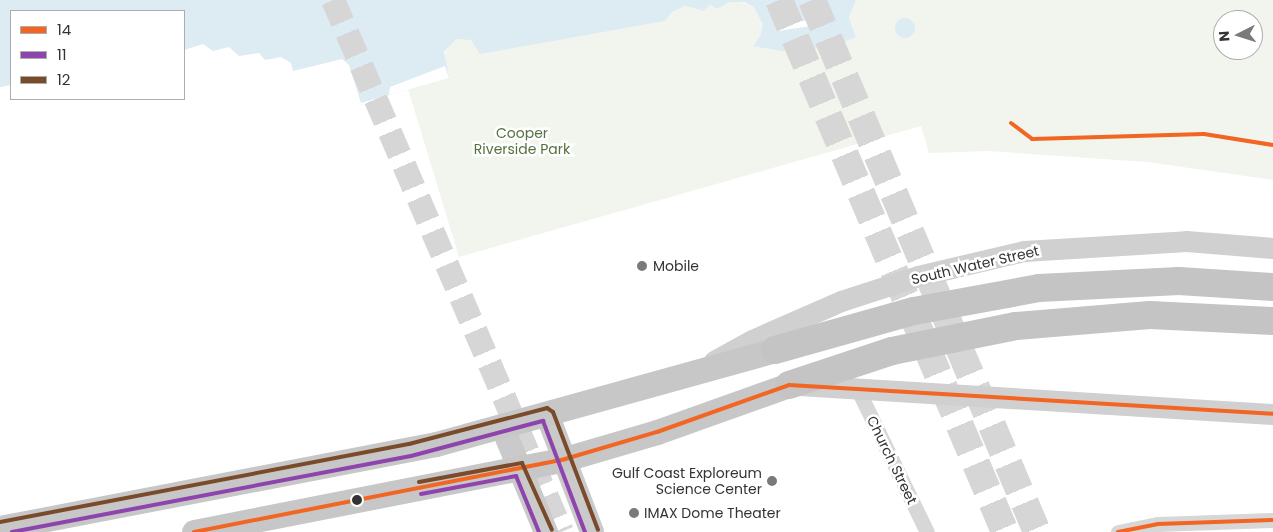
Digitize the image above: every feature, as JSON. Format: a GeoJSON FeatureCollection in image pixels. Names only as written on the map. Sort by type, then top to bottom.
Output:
{"type":"FeatureCollection","features":[{"type":"Feature","properties":{"kind":"highway"},"geometry":{"type":"LineString","coordinates":[[775,350],[914,311],[1039,288],[1179,281],[1273,287]]}},
{"type":"Feature","properties":{"kind":"highway"},"geometry":{"type":"LineString","coordinates":[[194,532],[565,459],[658,432],[841,366],[923,343],[1044,322],[1150,315],[1273,322]]}},
{"type":"Feature","properties":{"kind":"highway","name":"South Water Street"},"geometry":{"type":"LineString","coordinates":[[0,528],[410,450],[775,350]]}},
{"type":"Feature","properties":{"kind":"main road","name":"South Water Street"},"geometry":{"type":"LineString","coordinates":[[695,372],[752,340],[842,301],[918,276],[1024,251],[1186,241],[1273,248]]}},
{"type":"Feature","properties":{"kind":"main road"},"geometry":{"type":"LineString","coordinates":[[789,385],[1273,414]]}},
{"type":"Feature","properties":{"kind":"main road"},"geometry":{"type":"LineString","coordinates":[[547,414],[592,532]]}},
{"type":"Feature","properties":{"kind":"main road"},"geometry":{"type":"LineString","coordinates":[[502,426],[546,532]]}},
{"type":"Feature","properties":{"kind":"street","name":"Church Street"},"geometry":{"type":"LineString","coordinates":[[857,388],[927,532]]}},
{"type":"Feature","properties":{"kind":"street"},"geometry":{"type":"LineString","coordinates":[[1118,532],[1158,524],[1249,527],[1273,520]]}},
{"type":"Feature","properties":{"kind":"green space","name":"Cooper Riverside Park"},"geometry":{"type":"Polygon","coordinates":[[[856,0],[1273,0],[1273,180],[1147,162],[989,151],[929,153],[921,126],[459,257],[408,89],[449,78],[443,58],[451,41],[460,38],[471,40],[481,53],[665,21],[672,12],[685,6],[704,11],[710,5],[717,9],[729,2],[739,1],[754,7],[761,18],[761,34],[753,45],[781,51],[828,48],[856,36],[849,18],[856,0]]]}},
{"type":"Feature","properties":{"kind":"shaded area"},"geometry":{"type":"Polygon","coordinates":[[[0,0],[856,0],[849,18],[856,37],[829,48],[781,51],[753,46],[761,34],[762,23],[754,7],[744,2],[729,2],[717,9],[710,5],[704,11],[685,6],[672,12],[665,21],[480,54],[471,40],[456,39],[444,52],[449,78],[361,103],[349,65],[342,59],[293,71],[291,63],[281,57],[265,60],[259,53],[239,56],[229,47],[213,51],[203,44],[185,50],[185,10],[10,10],[10,85],[0,87],[0,0]]]}},
{"type":"Feature","properties":{"kind":"shaded area"},"geometry":{"type":"Polygon","coordinates":[[[905,18],[912,21],[915,28],[912,35],[905,38],[898,35],[895,28],[898,21],[905,18]]]}},
{"type":"Feature","properties":{"kind":"pier"},"geometry":{"type":"Polygon","coordinates":[[[828,17],[829,23],[779,31],[778,25],[828,17]]]}},
{"type":"Feature","properties":{"kind":"pier"},"geometry":{"type":"Polygon","coordinates":[[[445,66],[449,78],[389,95],[390,87],[445,66]]]}},
{"type":"Feature","properties":{"kind":"tunnel"},"geometry":{"type":"LineString","coordinates":[[333,0],[562,532]]}},
{"type":"Feature","properties":{"kind":"tunnel"},"geometry":{"type":"LineString","coordinates":[[779,0],[1005,532]]}},
{"type":"Feature","properties":{"kind":"tunnel"},"geometry":{"type":"LineString","coordinates":[[812,0],[1037,532]]}},
{"type":"Feature","properties":{"kind":"transit line","name":"14"},"geometry":{"type":"LineString","coordinates":[[1011,123],[1032,139],[1204,134],[1273,145]]}},
{"type":"Feature","properties":{"kind":"transit line","name":"14"},"geometry":{"type":"LineString","coordinates":[[194,532],[565,459],[657,432],[789,385],[1273,414]]}},
{"type":"Feature","properties":{"kind":"transit line","name":"12"},"geometry":{"type":"LineString","coordinates":[[0,522],[409,444],[547,408],[553,412],[598,530]]}},
{"type":"Feature","properties":{"kind":"transit line","name":"11"},"geometry":{"type":"LineString","coordinates":[[12,532],[411,456],[543,421],[585,532]]}},
{"type":"Feature","properties":{"kind":"transit line","name":"12"},"geometry":{"type":"LineString","coordinates":[[419,482],[522,463],[552,530]]}},
{"type":"Feature","properties":{"kind":"transit line","name":"11"},"geometry":{"type":"LineString","coordinates":[[421,494],[516,476],[539,532]]}},
{"type":"Feature","properties":{"kind":"transit line","name":"14"},"geometry":{"type":"LineString","coordinates":[[1118,532],[1158,524],[1273,520]]}},
{"type":"Feature","properties":{"kind":"place","name":"Mobile"},"geometry":{"type":"Point","coordinates":[642,266]}},
{"type":"Feature","properties":{"kind":"place","name":"Gulf Coast Exploreum Science Center"},"geometry":{"type":"Point","coordinates":[772,481]}},
{"type":"Feature","properties":{"kind":"place","name":"IMAX Dome Theater"},"geometry":{"type":"Point","coordinates":[634,513]}}]}
